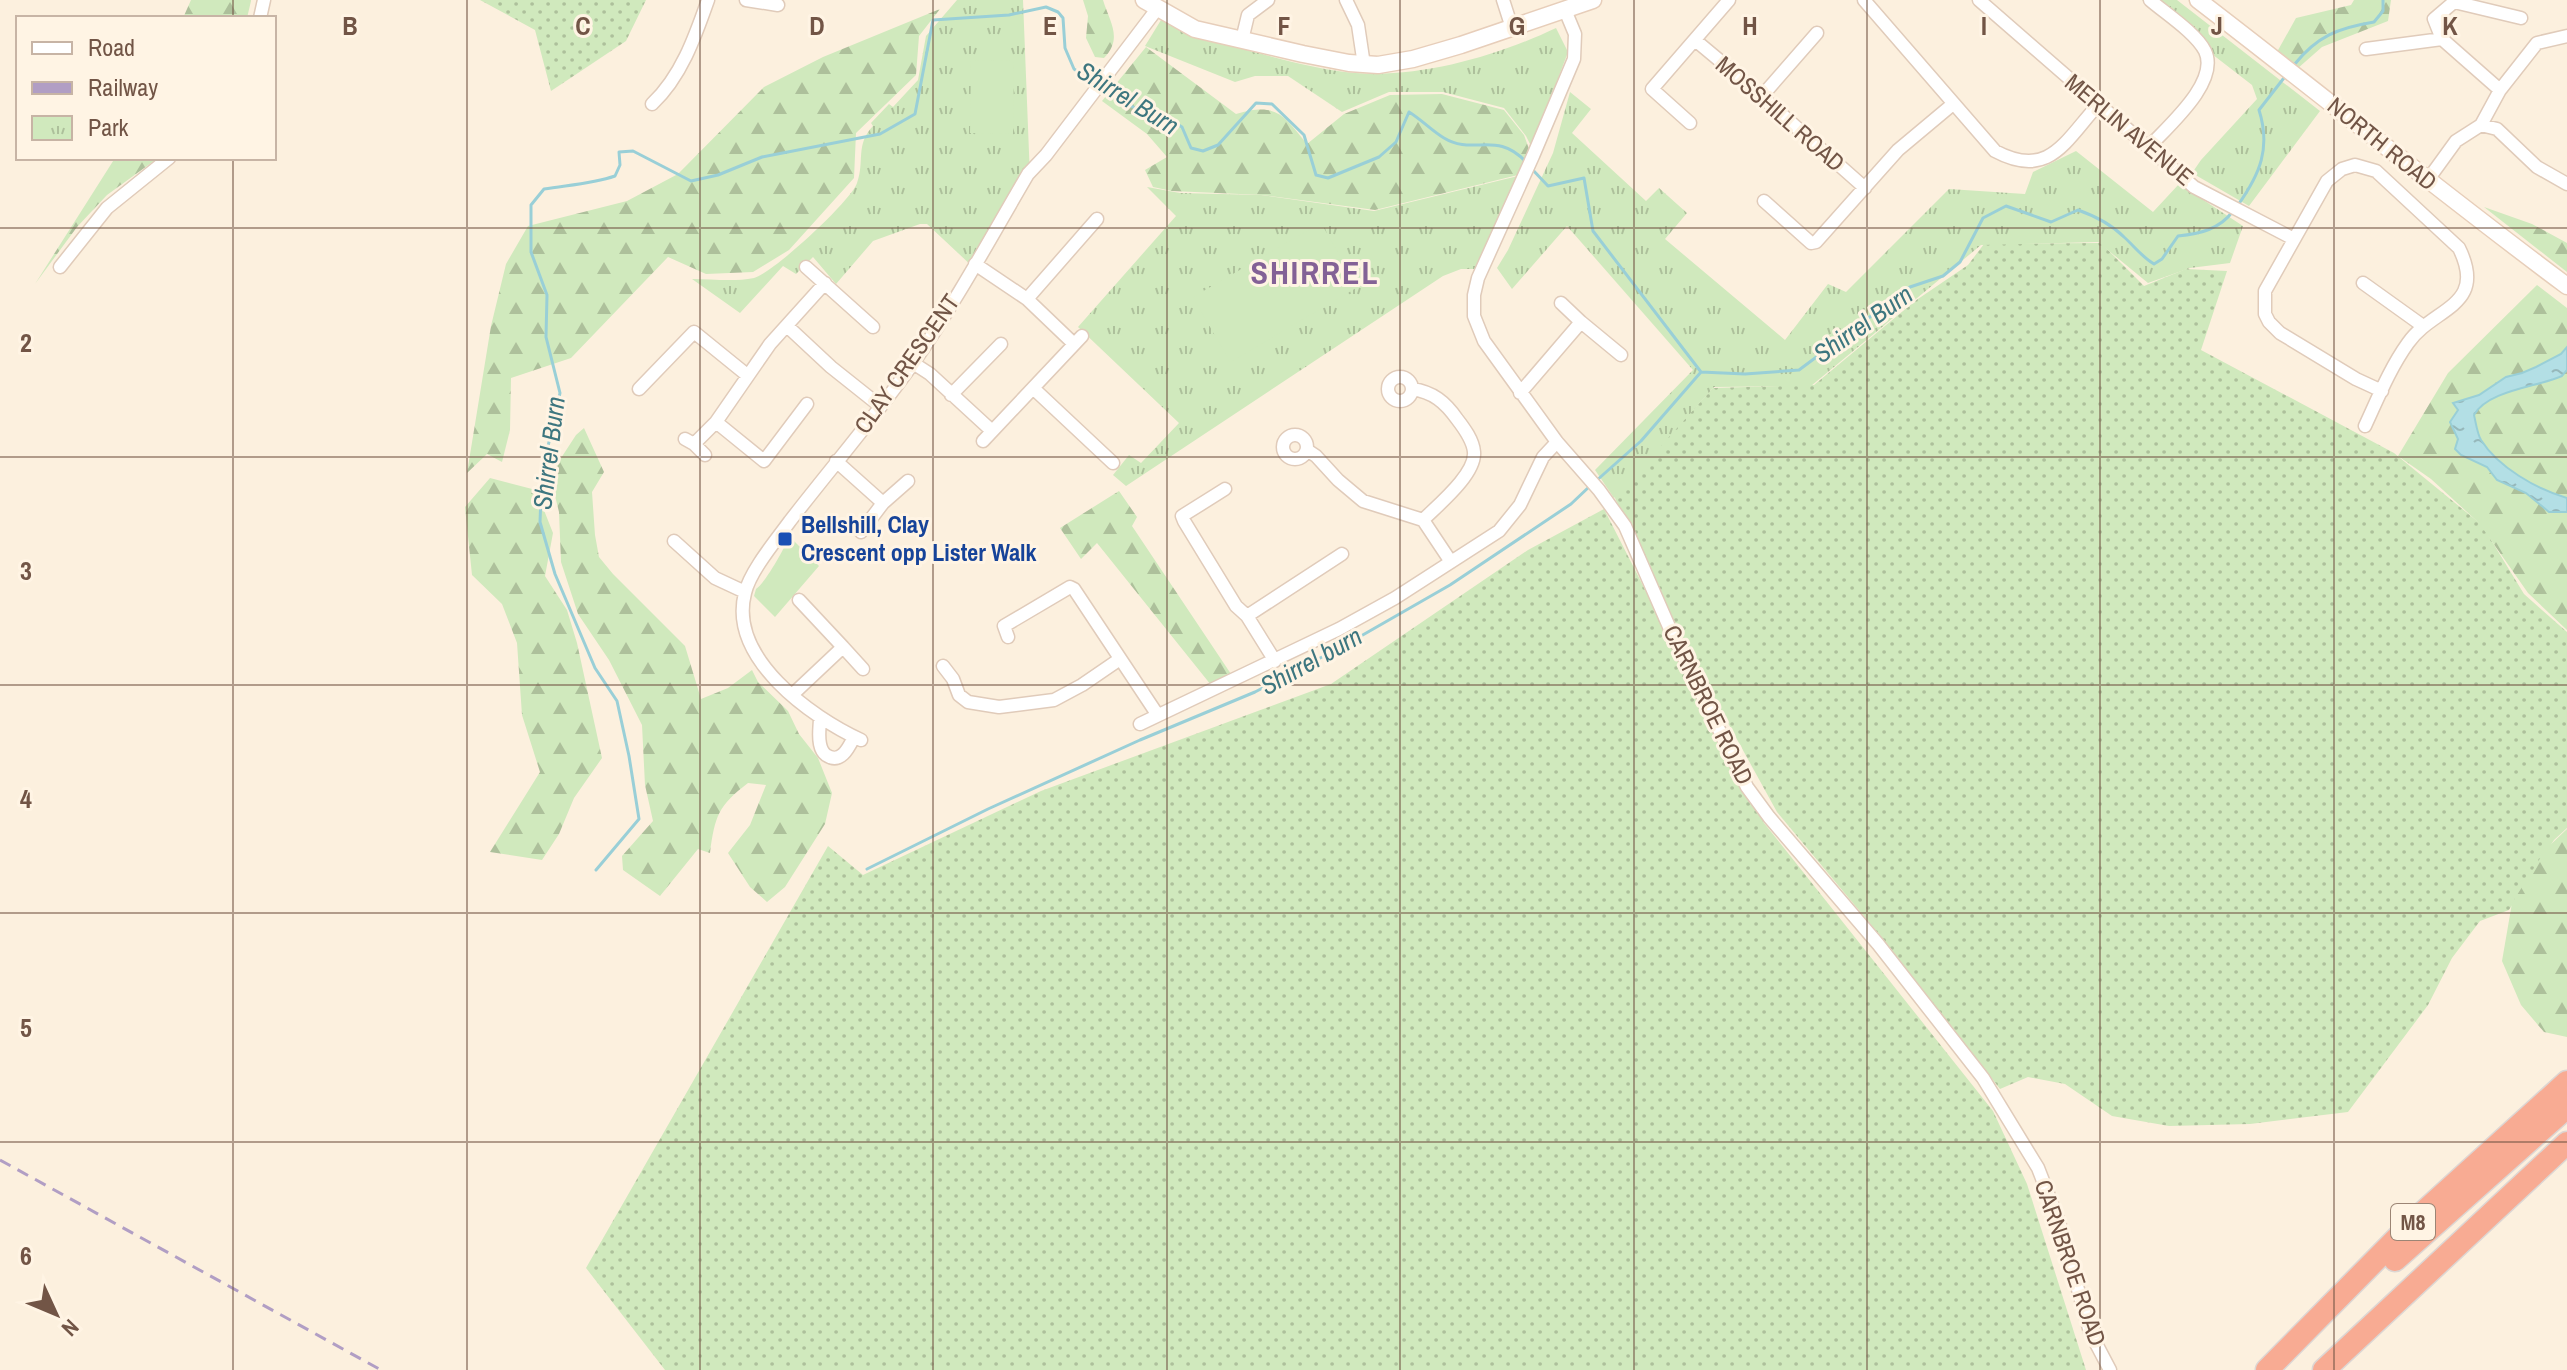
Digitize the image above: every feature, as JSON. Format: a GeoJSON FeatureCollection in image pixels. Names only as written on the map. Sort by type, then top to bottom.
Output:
{"type":"FeatureCollection","features":[{"type":"Feature","properties":{"kind":"highway","name":"M8"},"geometry":{"type":"LineString","coordinates":[[2270,1370],[2416,1219],[2567,1082]]}},
{"type":"Feature","properties":{"kind":"highway","name":"M8"},"geometry":{"type":"LineString","coordinates":[[2270,1370],[2567,1107]]}},
{"type":"Feature","properties":{"kind":"highway","name":"M8"},"geometry":{"type":"LineString","coordinates":[[2324,1370],[2564,1146]]}},
{"type":"Feature","properties":{"kind":"main road"},"geometry":{"type":"LineString","coordinates":[[1150,4],[1195,29],[1364,65],[1413,59],[1593,0]]}},
{"type":"Feature","properties":{"kind":"main road","name":"NORTH ROAD"},"geometry":{"type":"LineString","coordinates":[[2198,0],[2427,181],[2567,286]]}},
{"type":"Feature","properties":{"kind":"street"},"geometry":{"type":"LineString","coordinates":[[652,104],[666,91],[685,58],[708,0]]}},
{"type":"Feature","properties":{"kind":"street"},"geometry":{"type":"LineString","coordinates":[[746,0],[778,5]]}},
{"type":"Feature","properties":{"kind":"street"},"geometry":{"type":"LineString","coordinates":[[1242,40],[1248,15],[1268,0]]}},
{"type":"Feature","properties":{"kind":"street"},"geometry":{"type":"LineString","coordinates":[[1346,0],[1358,25],[1364,65]]}},
{"type":"Feature","properties":{"kind":"street"},"geometry":{"type":"LineString","coordinates":[[1503,0],[1512,28]]}},
{"type":"Feature","properties":{"kind":"street"},"geometry":{"type":"LineString","coordinates":[[1690,123],[1652,89],[1729,0]]}},
{"type":"Feature","properties":{"kind":"street"},"geometry":{"type":"LineString","coordinates":[[1864,0],[1995,151],[2014,161],[2040,161],[2055,153],[2098,105]]}},
{"type":"Feature","properties":{"kind":"street","name":"MERLIN AVENUE"},"geometry":{"type":"LineString","coordinates":[[1979,0],[2194,187],[2294,239]]}},
{"type":"Feature","properties":{"kind":"street"},"geometry":{"type":"LineString","coordinates":[[2148,148],[2203,86],[2208,68],[2205,51],[2194,37],[2156,2]]}},
{"type":"Feature","properties":{"kind":"street"},"geometry":{"type":"LineString","coordinates":[[2500,90],[2442,39],[2434,19],[2454,2],[2521,18]]}},
{"type":"Feature","properties":{"kind":"street","name":"CLAY CRESCENT"},"geometry":{"type":"LineString","coordinates":[[745,592],[766,553],[913,363],[1028,174],[1036,168],[1104,78],[1150,4]]}},
{"type":"Feature","properties":{"kind":"street","name":"CARNBROE ROAD"},"geometry":{"type":"LineString","coordinates":[[1565,10],[1575,34],[1574,59],[1485,258],[1474,295],[1474,316],[1478,329],[1520,393],[1625,526],[1670,629],[1747,787],[1878,944],[1983,1078],[2038,1168],[2059,1222],[2090,1332],[2110,1370]]}},
{"type":"Feature","properties":{"kind":"street"},"geometry":{"type":"LineString","coordinates":[[1762,96],[1817,33]]}},
{"type":"Feature","properties":{"kind":"street"},"geometry":{"type":"LineString","coordinates":[[2427,181],[2456,141],[2481,125],[2500,90],[2537,43],[2567,36]]}},
{"type":"Feature","properties":{"kind":"street"},"geometry":{"type":"LineString","coordinates":[[2366,49],[2442,39]]}},
{"type":"Feature","properties":{"kind":"street","name":"MOSSHILL ROAD"},"geometry":{"type":"LineString","coordinates":[[1695,40],[1865,188]]}},
{"type":"Feature","properties":{"kind":"street"},"geometry":{"type":"LineString","coordinates":[[1764,201],[1811,243],[1816,242],[1898,150],[1953,104]]}},
{"type":"Feature","properties":{"kind":"street"},"geometry":{"type":"LineString","coordinates":[[2481,125],[2497,129],[2537,167],[2564,178]]}},
{"type":"Feature","properties":{"kind":"street"},"geometry":{"type":"LineString","coordinates":[[60,267],[107,208],[167,160]]}},
{"type":"Feature","properties":{"kind":"street"},"geometry":{"type":"LineString","coordinates":[[2365,426],[2409,341],[2423,326],[2457,303],[2468,278],[2467,264],[2459,248],[2376,171],[2355,165],[2333,173],[2327,181],[2265,291],[2265,314],[2280,333],[2356,379],[2382,391]]}},
{"type":"Feature","properties":{"kind":"street"},"geometry":{"type":"LineString","coordinates":[[1027,299],[1097,219]]}},
{"type":"Feature","properties":{"kind":"street"},"geometry":{"type":"LineString","coordinates":[[913,363],[930,374],[988,436],[1078,340],[1027,299],[975,264]]}},
{"type":"Feature","properties":{"kind":"street"},"geometry":{"type":"LineString","coordinates":[[806,267],[873,327]]}},
{"type":"Feature","properties":{"kind":"street"},"geometry":{"type":"LineString","coordinates":[[705,455],[690,441],[716,422],[770,344],[825,283]]}},
{"type":"Feature","properties":{"kind":"street"},"geometry":{"type":"LineString","coordinates":[[2363,283],[2423,326]]}},
{"type":"Feature","properties":{"kind":"street"},"geometry":{"type":"LineString","coordinates":[[1561,303],[1621,355]]}},
{"type":"Feature","properties":{"kind":"street"},"geometry":{"type":"LineString","coordinates":[[1520,393],[1581,322]]}},
{"type":"Feature","properties":{"kind":"street"},"geometry":{"type":"LineString","coordinates":[[787,326],[880,406]]}},
{"type":"Feature","properties":{"kind":"street"},"geometry":{"type":"LineString","coordinates":[[639,389],[694,332],[747,375]]}},
{"type":"Feature","properties":{"kind":"street"},"geometry":{"type":"LineString","coordinates":[[951,395],[1001,344]]}},
{"type":"Feature","properties":{"kind":"street"},"geometry":{"type":"LineString","coordinates":[[1033,388],[1113,463]]}},
{"type":"Feature","properties":{"kind":"street"},"geometry":{"type":"LineString","coordinates":[[1412,389],[1430,393],[1446,404],[1474,448],[1472,465],[1465,477],[1423,520]]}},
{"type":"Feature","properties":{"kind":"street"},"geometry":{"type":"LineString","coordinates":[[716,422],[764,461],[807,404]]}},
{"type":"Feature","properties":{"kind":"street"},"geometry":{"type":"LineString","coordinates":[[1140,724],[1275,661],[1395,598],[1451,562],[1506,524],[1520,505],[1543,457],[1557,442]]}},
{"type":"Feature","properties":{"kind":"street"},"geometry":{"type":"LineString","coordinates":[[1307,450],[1363,501],[1423,520],[1451,562]]}},
{"type":"Feature","properties":{"kind":"street"},"geometry":{"type":"LineString","coordinates":[[836,461],[883,503]]}},
{"type":"Feature","properties":{"kind":"street"},"geometry":{"type":"LineString","coordinates":[[861,532],[883,503],[908,481]]}},
{"type":"Feature","properties":{"kind":"street"},"geometry":{"type":"LineString","coordinates":[[1225,489],[1182,516],[1236,606],[1247,616],[1275,661]]}},
{"type":"Feature","properties":{"kind":"street"},"geometry":{"type":"LineString","coordinates":[[674,541],[715,578],[745,592],[744,624],[756,653],[770,675],[820,717],[858,738],[839,757],[826,754],[819,742],[820,717]]}},
{"type":"Feature","properties":{"kind":"street"},"geometry":{"type":"LineString","coordinates":[[1247,616],[1342,554]]}},
{"type":"Feature","properties":{"kind":"street"},"geometry":{"type":"LineString","coordinates":[[1008,637],[1004,626],[1070,587],[1078,592],[1157,714]]}},
{"type":"Feature","properties":{"kind":"street"},"geometry":{"type":"LineString","coordinates":[[799,600],[863,669]]}},
{"type":"Feature","properties":{"kind":"street"},"geometry":{"type":"LineString","coordinates":[[792,695],[843,647]]}},
{"type":"Feature","properties":{"kind":"street"},"geometry":{"type":"LineString","coordinates":[[943,666],[953,679],[959,695],[968,702],[999,707],[1054,700],[1120,659]]}},
{"type":"Feature","properties":{"kind":"green space"},"geometry":{"type":"Polygon","coordinates":[[[191,0],[251,0],[247,16],[184,16],[191,0]]]}},
{"type":"Feature","properties":{"kind":"green space"},"geometry":{"type":"Polygon","coordinates":[[[480,0],[646,0],[626,41],[551,91],[535,30],[480,0]]]}},
{"type":"Feature","properties":{"kind":"green space"},"geometry":{"type":"Polygon","coordinates":[[[957,0],[1023,0],[1030,178],[974,268],[927,224],[920,224],[873,241],[836,284],[813,257],[796,274],[783,266],[740,313],[692,279],[754,278],[777,264],[827,219],[857,183],[862,147],[873,126],[871,123],[889,104],[893,107],[918,80],[926,36],[957,0]]]}},
{"type":"Feature","properties":{"kind":"green space"},"geometry":{"type":"Polygon","coordinates":[[[1083,0],[1103,0],[1114,37],[1110,51],[1104,58],[1095,57],[1086,38],[1088,16],[1083,0]]]}},
{"type":"Feature","properties":{"kind":"green space"},"geometry":{"type":"Polygon","coordinates":[[[2142,0],[2177,0],[2320,111],[2249,206],[2192,173],[2257,99],[2252,85],[2142,0]]]}},
{"type":"Feature","properties":{"kind":"green space"},"geometry":{"type":"Polygon","coordinates":[[[2354,0],[2391,0],[2388,21],[2322,47],[2297,69],[2277,52],[2296,18],[2351,5],[2354,0]]]}},
{"type":"Feature","properties":{"kind":"green space"},"geometry":{"type":"Polygon","coordinates":[[[940,9],[919,36],[916,75],[856,133],[854,178],[789,250],[753,272],[706,274],[668,257],[571,358],[511,378],[510,430],[502,462],[487,454],[467,473],[491,326],[506,264],[528,226],[627,201],[678,174],[764,87],[823,57],[940,9]]]}},
{"type":"Feature","properties":{"kind":"green space"},"geometry":{"type":"Polygon","coordinates":[[[1161,20],[1214,41],[1301,64],[1355,73],[1406,72],[1458,63],[1509,48],[1556,28],[1568,52],[1532,148],[1504,108],[1443,92],[1389,92],[1342,112],[1288,76],[1255,76],[1235,82],[1145,46],[1161,20]]]}},
{"type":"Feature","properties":{"kind":"green space"},"geometry":{"type":"Polygon","coordinates":[[[1146,47],[1236,114],[1261,110],[1278,114],[1292,125],[1307,144],[1344,114],[1390,95],[1442,94],[1504,110],[1524,135],[1529,149],[1518,175],[1375,210],[1262,195],[1172,191],[1153,187],[1145,170],[1167,157],[1147,134],[1102,101],[1146,47]]]}},
{"type":"Feature","properties":{"kind":"green space"},"geometry":{"type":"Polygon","coordinates":[[[971,60],[1014,61],[1013,134],[970,133],[971,60]]]}},
{"type":"Feature","properties":{"kind":"green space"},"geometry":{"type":"Polygon","coordinates":[[[1570,92],[1591,109],[1572,133],[1646,201],[1659,188],[1687,213],[1665,239],[1785,340],[1828,284],[1846,292],[1949,189],[2025,194],[2033,172],[2076,151],[2153,212],[2179,184],[2243,226],[2230,263],[2190,268],[2148,283],[2098,242],[1981,245],[1811,386],[1714,387],[1614,498],[1595,470],[1693,370],[1567,226],[1512,289],[1497,268],[1553,153],[1570,92]]]}},
{"type":"Feature","properties":{"kind":"green space"},"geometry":{"type":"Polygon","coordinates":[[[114,160],[155,160],[107,195],[77,227],[35,284],[114,160]]]}},
{"type":"Feature","properties":{"kind":"green space"},"geometry":{"type":"Polygon","coordinates":[[[1518,176],[1477,269],[1461,269],[1443,276],[1126,486],[1113,475],[1129,455],[1141,463],[1179,423],[1078,327],[1176,216],[1147,187],[1180,193],[1261,195],[1374,211],[1518,176]]]}},
{"type":"Feature","properties":{"kind":"green space"},"geometry":{"type":"Polygon","coordinates":[[[2484,207],[2532,224],[2567,243],[2567,272],[2484,207]]]}},
{"type":"Feature","properties":{"kind":"green space"},"geometry":{"type":"Polygon","coordinates":[[[1321,223],[1358,287],[1230,362],[1193,297],[1321,223]]]}},
{"type":"Feature","properties":{"kind":"green space"},"geometry":{"type":"Polygon","coordinates":[[[2101,243],[2144,286],[2186,269],[2227,271],[2201,350],[2394,453],[2482,525],[2524,594],[2567,632],[2567,828],[2554,840],[2509,910],[2480,921],[2452,958],[2428,1005],[2348,1112],[2250,1124],[2169,1126],[2112,1116],[2065,1084],[2028,1077],[2000,1089],[1883,939],[1777,812],[1690,654],[1614,496],[1713,388],[1814,385],[1915,301],[1968,265],[1984,244],[2101,243]]]}},
{"type":"Feature","properties":{"kind":"green space"},"geometry":{"type":"Polygon","coordinates":[[[2537,285],[2567,308],[2567,630],[2528,593],[2479,523],[2431,479],[2398,456],[2448,373],[2537,285]]]}},
{"type":"Feature","properties":{"kind":"green space"},"geometry":{"type":"Polygon","coordinates":[[[584,428],[604,472],[592,492],[599,557],[685,646],[701,699],[728,688],[752,670],[758,682],[788,711],[799,734],[818,758],[832,793],[825,824],[785,887],[767,902],[750,887],[728,853],[750,825],[766,785],[748,783],[730,798],[716,821],[710,853],[698,849],[660,896],[623,870],[622,856],[653,821],[645,785],[642,725],[609,660],[578,614],[561,562],[559,512],[550,475],[584,428]]]}},
{"type":"Feature","properties":{"kind":"green space"},"geometry":{"type":"Polygon","coordinates":[[[490,478],[536,490],[553,533],[545,576],[567,610],[602,758],[574,798],[559,834],[542,860],[490,852],[540,772],[522,715],[517,643],[502,604],[472,575],[465,507],[490,478]]]}},
{"type":"Feature","properties":{"kind":"green space"},"geometry":{"type":"Polygon","coordinates":[[[1119,491],[1137,517],[1132,526],[1231,674],[1211,685],[1097,543],[1081,559],[1060,528],[1119,491]]]}},
{"type":"Feature","properties":{"kind":"green space"},"geometry":{"type":"Polygon","coordinates":[[[1604,509],[1764,823],[1993,1111],[2027,1184],[2086,1370],[665,1370],[586,1268],[828,846],[863,875],[1041,791],[1331,684],[1528,550],[1604,509]]]}},
{"type":"Feature","properties":{"kind":"green space"},"geometry":{"type":"Polygon","coordinates":[[[789,536],[819,566],[775,617],[754,596],[789,536]]]}},
{"type":"Feature","properties":{"kind":"green space"},"geometry":{"type":"Polygon","coordinates":[[[2567,829],[2567,1037],[2544,1032],[2521,1005],[2502,961],[2512,903],[2546,849],[2567,829]]]}},
{"type":"Feature","properties":{"kind":"water"},"geometry":{"type":"Polygon","coordinates":[[[2567,347],[2567,370],[2562,376],[2490,400],[2474,415],[2481,440],[2497,459],[2531,483],[2567,498],[2567,512],[2549,512],[2526,493],[2497,480],[2487,467],[2461,455],[2455,449],[2458,439],[2450,422],[2458,410],[2453,403],[2479,395],[2506,377],[2536,367],[2561,354],[2567,347]]]}},
{"type":"Feature","properties":{"kind":"waterway","name":"Shirrel burn"},"geometry":{"type":"LineString","coordinates":[[2294,65],[2311,47],[2329,35],[2374,22],[2383,11],[2383,0]]}},
{"type":"Feature","properties":{"kind":"waterway","name":"Shirrel Burn"},"geometry":{"type":"LineString","coordinates":[[596,870],[639,819],[617,701],[595,668],[555,574],[540,522],[542,473],[560,393],[546,337],[547,295],[531,252],[531,205],[544,189],[615,176],[620,165],[619,152],[633,151],[691,181],[718,175],[762,157],[880,134],[915,114],[933,20],[1009,15],[1046,7],[1063,18],[1065,48],[1074,69],[1095,83]]}},
{"type":"Feature","properties":{"kind":"waterway","name":"Shirrel Burn"},"geometry":{"type":"LineString","coordinates":[[2238,205],[2261,160],[2264,137],[2259,110],[2287,74]]}},
{"type":"Feature","properties":{"kind":"waterway","name":"Shirrel Burn"},"geometry":{"type":"LineString","coordinates":[[1101,87],[1152,119],[1164,116],[1182,127],[1191,148],[1203,151],[1218,145],[1256,103],[1272,104],[1304,135],[1316,175],[1328,178],[1379,157],[1396,142],[1409,112],[1455,143],[1505,147],[1526,162]]}},
{"type":"Feature","properties":{"kind":"waterway","name":"Shirrel Burn"},"geometry":{"type":"LineString","coordinates":[[1531,168],[1548,186],[1584,178],[1593,231],[1701,372],[1745,374],[1799,370],[1910,287],[1943,276],[1960,262],[1983,218],[2006,206],[2051,222],[2078,210],[2084,212],[2114,228],[2154,264],[2162,259],[2178,236],[2209,230],[2233,211]]}},
{"type":"Feature","properties":{"kind":"waterway","name":"Shirrel burn"},"geometry":{"type":"LineString","coordinates":[[1596,481],[1641,441],[1701,372]]}},
{"type":"Feature","properties":{"kind":"waterway","name":"Shirrel burn"},"geometry":{"type":"LineString","coordinates":[[867,869],[988,809],[1255,692],[1347,644],[1450,585],[1571,504],[1590,486]]}},
{"type":"Feature","properties":{"kind":"railway"},"geometry":{"type":"LineString","coordinates":[[0,1160],[381,1370]]}},
{"type":"Feature","properties":{"kind":"place","name":"Bellshill, Clay Crescent opp Lister Walk"},"geometry":{"type":"Point","coordinates":[785,539]}},
{"type":"Feature","properties":{"kind":"district","name":"SHIRREL"},"geometry":{"type":"Point","coordinates":[1315,273]}}]}
